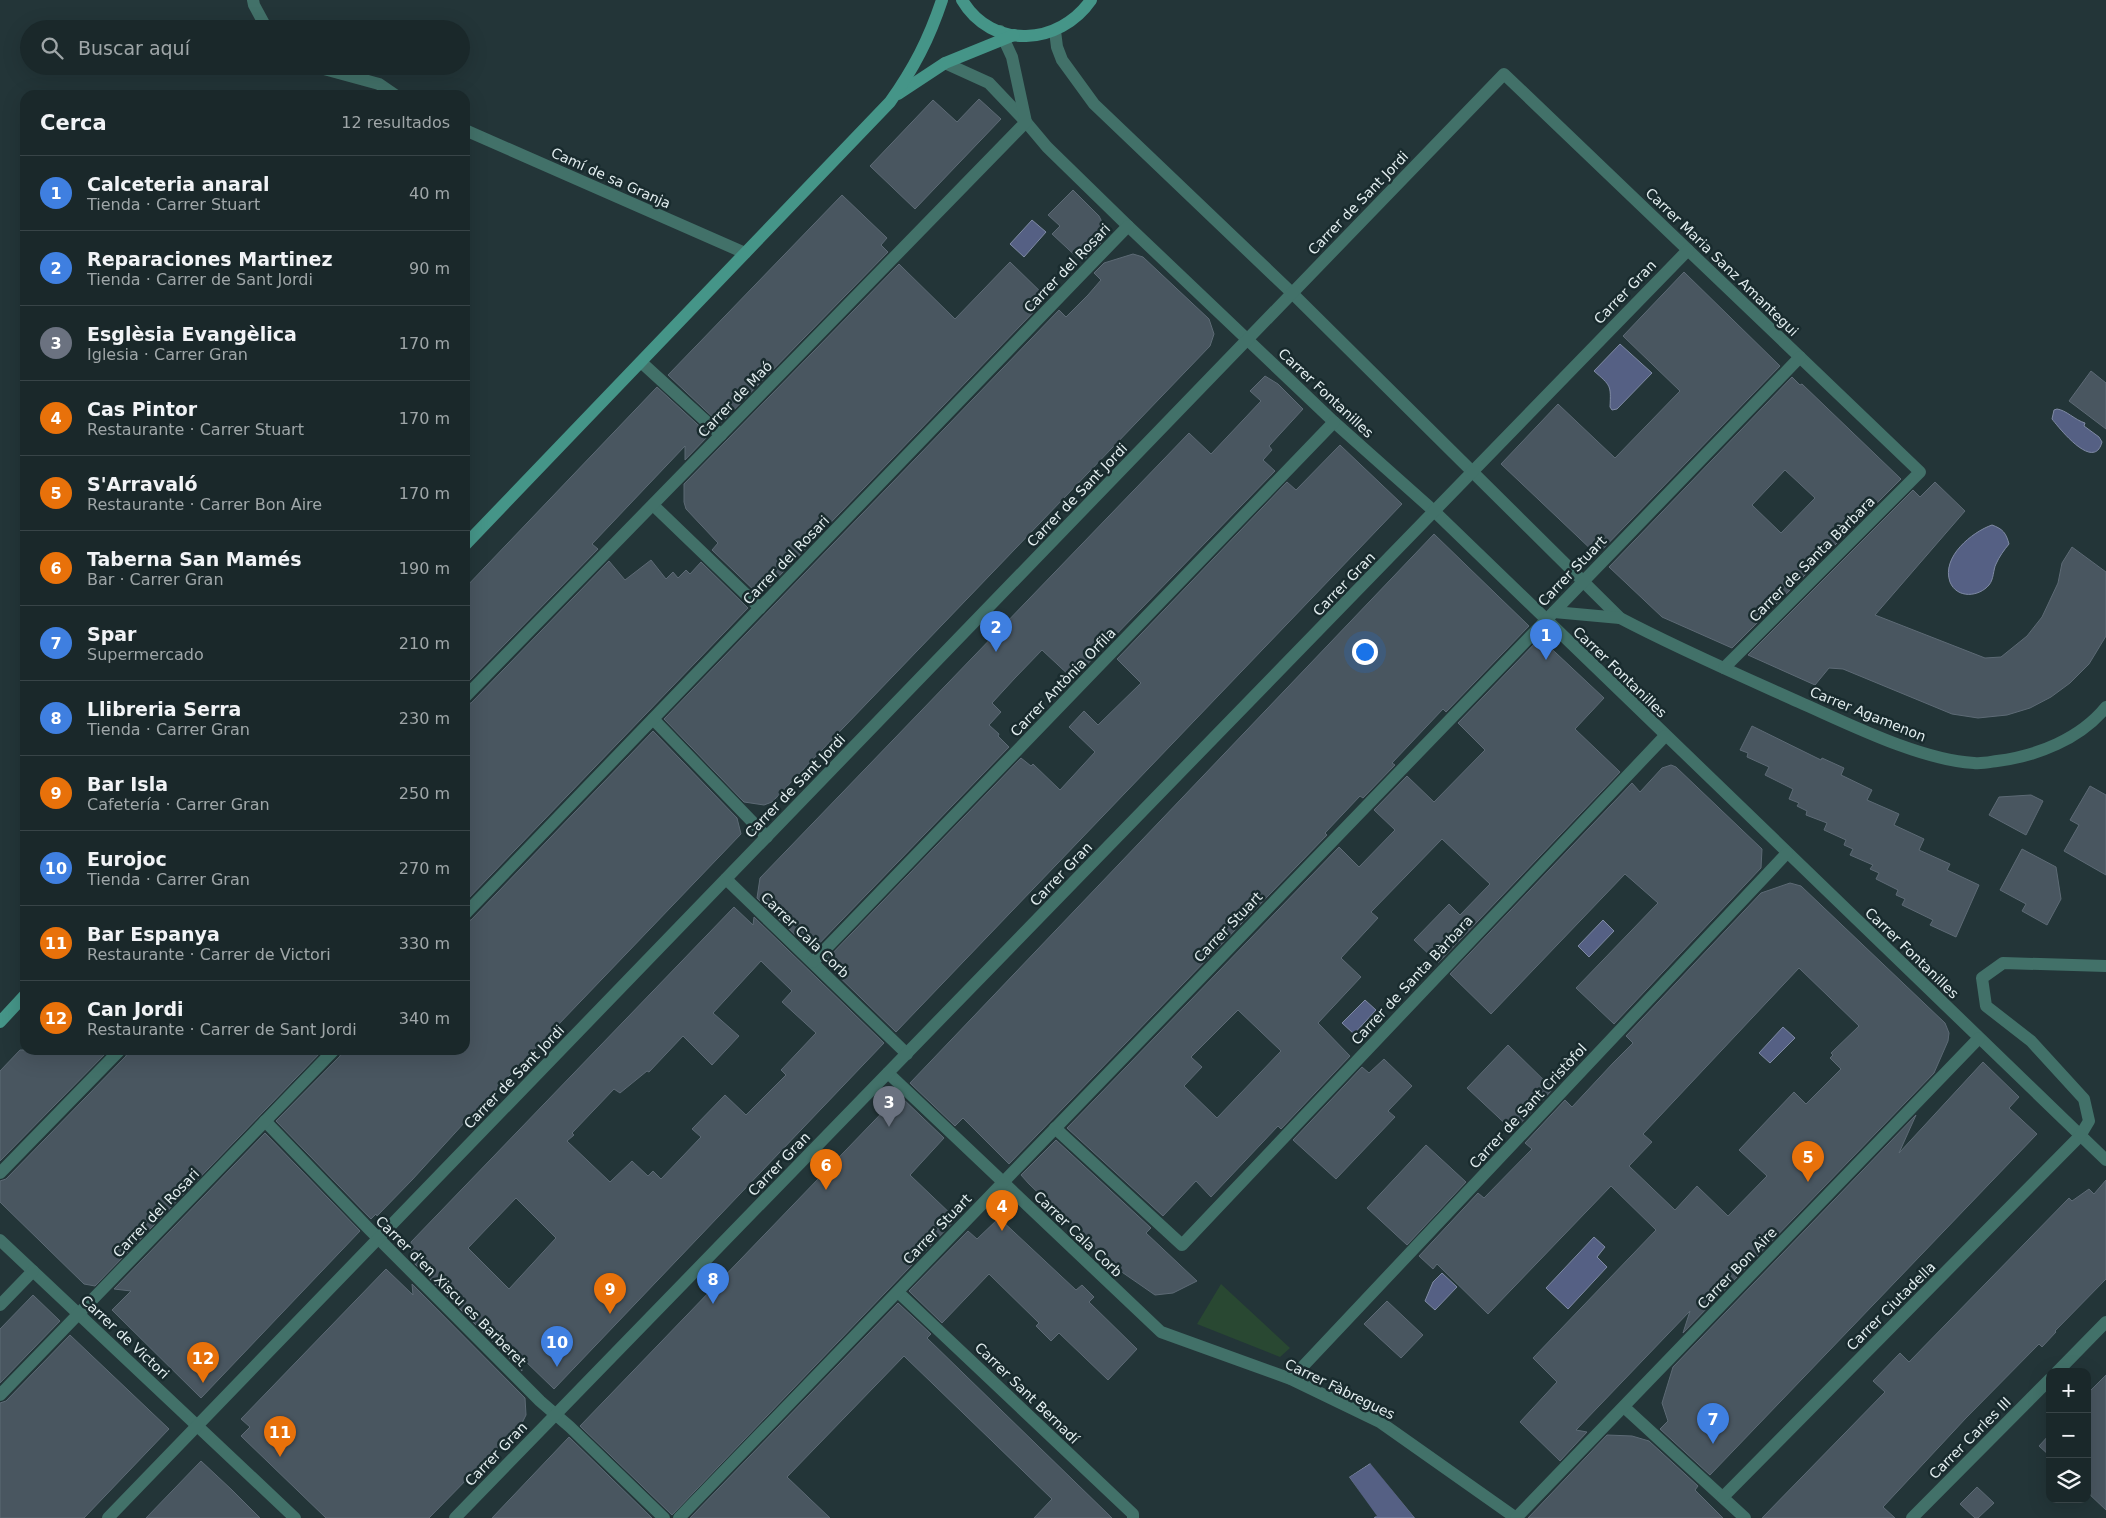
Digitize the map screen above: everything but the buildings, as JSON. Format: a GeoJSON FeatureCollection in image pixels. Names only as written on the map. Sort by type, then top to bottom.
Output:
{"type":"FeatureCollection","features":[{"type":"Feature","properties":{"kind":"main road"},"geometry":{"type":"LineString","coordinates":[[470,540],[894,96],[917,61],[931,32],[942,0]]}},
{"type":"Feature","properties":{"kind":"main road"},"geometry":{"type":"LineString","coordinates":[[962,0],[974,15],[1006,35]]}},
{"type":"Feature","properties":{"kind":"main road"},"geometry":{"type":"LineString","coordinates":[[894,96],[945,63],[1006,35],[1042,35],[1055,31],[1071,22],[1085,10],[1091,0]]}},
{"type":"Feature","properties":{"kind":"main road"},"geometry":{"type":"LineString","coordinates":[[0,1020],[20,1000]]}},
{"type":"Feature","properties":{"kind":"street"},"geometry":{"type":"LineString","coordinates":[[253,0],[262,20]]}},
{"type":"Feature","properties":{"kind":"street"},"geometry":{"type":"LineString","coordinates":[[1055,31],[1056,47],[1062,60],[1094,104],[1292,293],[1583,581]]}},
{"type":"Feature","properties":{"kind":"street","name":"Carrer Fontanilles"},"geometry":{"type":"LineString","coordinates":[[1006,35],[1026,122]]}},
{"type":"Feature","properties":{"kind":"street","name":"Carrer Fontanilles"},"geometry":{"type":"LineString","coordinates":[[945,63],[989,83],[1047,147],[1128,226],[1334,422],[1549,616],[1665,736],[2106,1160]]}},
{"type":"Feature","properties":{"kind":"street","name":"Carrer de Sant Jordi"},"geometry":{"type":"LineString","coordinates":[[108,1518],[1504,74]]}},
{"type":"Feature","properties":{"kind":"street","name":"Carrer Maria Sanz Amantegui"},"geometry":{"type":"LineString","coordinates":[[1504,74],[1920,472]]}},
{"type":"Feature","properties":{"kind":"street"},"geometry":{"type":"LineString","coordinates":[[346,75],[378,84],[387,90]]}},
{"type":"Feature","properties":{"kind":"street","name":"Carrer de Maó"},"geometry":{"type":"LineString","coordinates":[[470,692],[1026,122]]}},
{"type":"Feature","properties":{"kind":"street","name":"Camí de sa Granja"},"geometry":{"type":"LineString","coordinates":[[470,132],[745,253]]}},
{"type":"Feature","properties":{"kind":"street","name":"Carrer del Rosari"},"geometry":{"type":"LineString","coordinates":[[470,909],[1128,226]]}},
{"type":"Feature","properties":{"kind":"street","name":"Carrer Gran"},"geometry":{"type":"LineString","coordinates":[[455,1518],[1688,250]]}},
{"type":"Feature","properties":{"kind":"street","name":"Carrer Stuart"},"geometry":{"type":"LineString","coordinates":[[679,1518],[1800,357]]}},
{"type":"Feature","properties":{"kind":"street"},"geometry":{"type":"LineString","coordinates":[[641,362],[721,435]]}},
{"type":"Feature","properties":{"kind":"street","name":"Carrer Antònia Orfila"},"geometry":{"type":"LineString","coordinates":[[813,962],[1334,422]]}},
{"type":"Feature","properties":{"kind":"street","name":"Carrer de Santa Bàrbara"},"geometry":{"type":"LineString","coordinates":[[1724,668],[1920,472]]}},
{"type":"Feature","properties":{"kind":"street"},"geometry":{"type":"LineString","coordinates":[[653,504],[760,608]]}},
{"type":"Feature","properties":{"kind":"street","name":"Carrer Agamenon"},"geometry":{"type":"LineString","coordinates":[[1583,581],[1620,618],[1674,646],[1864,731],[1932,755],[1975,764],[2020,758],[2058,745],[2100,715],[2106,706]]}},
{"type":"Feature","properties":{"kind":"street","name":"Carrer Agamenon"},"geometry":{"type":"LineString","coordinates":[[1549,616],[1620,618]]}},
{"type":"Feature","properties":{"kind":"street"},"geometry":{"type":"LineString","coordinates":[[652,720],[767,837]]}},
{"type":"Feature","properties":{"kind":"street","name":"Carrer de Santa Bàrbara"},"geometry":{"type":"LineString","coordinates":[[1055,1128],[1182,1245],[1665,736]]}},
{"type":"Feature","properties":{"kind":"street","name":"Carrer de Sant Cristòfol"},"geometry":{"type":"LineString","coordinates":[[1291,1379],[1786,853]]}},
{"type":"Feature","properties":{"kind":"street","name":"Carrer Cala Corb"},"geometry":{"type":"LineString","coordinates":[[726,879],[906,1054]]}},
{"type":"Feature","properties":{"kind":"street"},"geometry":{"type":"LineString","coordinates":[[2080,1136],[2089,1121],[2084,1099],[2030,1041],[1986,1006],[1982,978],[2003,963],[2106,966]]}},
{"type":"Feature","properties":{"kind":"street","name":"Carrer Bon Aire"},"geometry":{"type":"LineString","coordinates":[[1516,1518],[1979,1038]]}},
{"type":"Feature","properties":{"kind":"street"},"geometry":{"type":"LineString","coordinates":[[0,1173],[115,1055]]}},
{"type":"Feature","properties":{"kind":"street","name":"Carrer del Rosari"},"geometry":{"type":"LineString","coordinates":[[0,1395],[329,1055]]}},
{"type":"Feature","properties":{"kind":"street","name":"Carrer Cala Corb"},"geometry":{"type":"LineString","coordinates":[[888,1073],[1161,1332]]}},
{"type":"Feature","properties":{"kind":"street","name":"Carrer d'en Xiscu es Barberet"},"geometry":{"type":"LineString","coordinates":[[265,1121],[555,1416],[570,1427],[664,1518]]}},
{"type":"Feature","properties":{"kind":"street","name":"Carrer Ciutadella"},"geometry":{"type":"LineString","coordinates":[[1723,1497],[2080,1136]]}},
{"type":"Feature","properties":{"kind":"street","name":"Carrer de Victori"},"geometry":{"type":"LineString","coordinates":[[0,1240],[290,1516]]}},
{"type":"Feature","properties":{"kind":"street"},"geometry":{"type":"LineString","coordinates":[[0,1305],[33,1271]]}},
{"type":"Feature","properties":{"kind":"street","name":"Carrer Sant Bernadí"},"geometry":{"type":"LineString","coordinates":[[898,1292],[1132,1514],[1133,1518]]}},
{"type":"Feature","properties":{"kind":"street"},"geometry":{"type":"LineString","coordinates":[[2061,1368],[2106,1322]]}},
{"type":"Feature","properties":{"kind":"street","name":"Carrer Fàbregues"},"geometry":{"type":"LineString","coordinates":[[1161,1332],[1291,1379],[1380,1422],[1516,1518]]}},
{"type":"Feature","properties":{"kind":"street","name":"Carrer Carles III"},"geometry":{"type":"LineString","coordinates":[[1912,1518],[2046,1383]]}},
{"type":"Feature","properties":{"kind":"street"},"geometry":{"type":"LineString","coordinates":[[1624,1407],[1745,1518]]}},
{"type":"Feature","properties":{"kind":"green space"},"geometry":{"type":"Polygon","coordinates":[[[1221,1284],[1290,1348],[1280,1357],[1197,1324],[1221,1284]]]}},
{"type":"Feature","properties":{"kind":"water"},"geometry":{"type":"Polygon","coordinates":[[[1032,220],[1046,232],[1024,257],[1010,244],[1032,220]]]}},
{"type":"Feature","properties":{"kind":"water"},"geometry":{"type":"Polygon","coordinates":[[[1620,344],[1652,373],[1617,409],[1612,410],[1610,407],[1609,386],[1594,371],[1620,344]]]}},
{"type":"Feature","properties":{"kind":"water"},"geometry":{"type":"Polygon","coordinates":[[[2057,409],[2085,423],[2084,426],[2099,437],[2102,442],[2098,450],[2092,452],[2085,451],[2069,439],[2052,419],[2054,410],[2057,409]]]}},
{"type":"Feature","properties":{"kind":"water"},"geometry":{"type":"Polygon","coordinates":[[[1992,525],[2004,532],[2009,544],[1997,561],[1991,583],[1980,592],[1963,594],[1953,588],[1950,582],[1948,573],[1950,564],[1960,547],[1976,533],[1992,525]]]}},
{"type":"Feature","properties":{"kind":"water"},"geometry":{"type":"Polygon","coordinates":[[[1603,920],[1614,931],[1589,957],[1578,946],[1603,920]]]}},
{"type":"Feature","properties":{"kind":"water"},"geometry":{"type":"Polygon","coordinates":[[[1365,1000],[1376,1010],[1354,1034],[1342,1023],[1365,1000]]]}},
{"type":"Feature","properties":{"kind":"water"},"geometry":{"type":"Polygon","coordinates":[[[1783,1027],[1795,1038],[1770,1063],[1759,1053],[1783,1027]]]}},
{"type":"Feature","properties":{"kind":"water"},"geometry":{"type":"Polygon","coordinates":[[[1594,1237],[1605,1247],[1597,1257],[1607,1267],[1568,1309],[1546,1288],[1594,1237]]]}},
{"type":"Feature","properties":{"kind":"water"},"geometry":{"type":"Polygon","coordinates":[[[1442,1273],[1457,1287],[1435,1310],[1425,1301],[1433,1282],[1442,1273]]]}},
{"type":"Feature","properties":{"kind":"water"},"geometry":{"type":"Polygon","coordinates":[[[1371,1463],[1415,1518],[1374,1518],[1376,1517],[1349,1477],[1371,1463]]]}},
{"type":"Feature","properties":{"kind":"pier"},"geometry":{"type":"Polygon","coordinates":[[[1372,1461],[1418,1518],[1415,1518],[1370,1463],[1349,1477],[1377,1516],[1371,1518],[1373,1516],[1347,1477],[1372,1461]]]}},
{"type":"Feature","properties":{"kind":"place","name":"Reparaciones Martinez"},"geometry":{"type":"Point","coordinates":[996,652]}},
{"type":"Feature","properties":{"kind":"place","name":"Calceteria anaral"},"geometry":{"type":"Point","coordinates":[1546,660]}},
{"type":"Feature","properties":{"kind":"place","name":"Esglèsia Evangèlica"},"geometry":{"type":"Point","coordinates":[889,1127]}},
{"type":"Feature","properties":{"kind":"place","name":"S'Arravaló"},"geometry":{"type":"Point","coordinates":[1808,1182]}},
{"type":"Feature","properties":{"kind":"place","name":"Taberna San Mamés"},"geometry":{"type":"Point","coordinates":[826,1190]}},
{"type":"Feature","properties":{"kind":"place","name":"Cas Pintor"},"geometry":{"type":"Point","coordinates":[1002,1231]}},
{"type":"Feature","properties":{"kind":"place","name":"Llibreria Serra"},"geometry":{"type":"Point","coordinates":[713,1304]}},
{"type":"Feature","properties":{"kind":"place","name":"Bar Isla"},"geometry":{"type":"Point","coordinates":[610,1314]}},
{"type":"Feature","properties":{"kind":"place","name":"Eurojoc"},"geometry":{"type":"Point","coordinates":[557,1367]}},
{"type":"Feature","properties":{"kind":"place","name":"Can Jordi"},"geometry":{"type":"Point","coordinates":[203,1383]}},
{"type":"Feature","properties":{"kind":"place","name":"Spar"},"geometry":{"type":"Point","coordinates":[1713,1444]}},
{"type":"Feature","properties":{"kind":"place","name":"Bar Espanya"},"geometry":{"type":"Point","coordinates":[280,1457]}}]}
